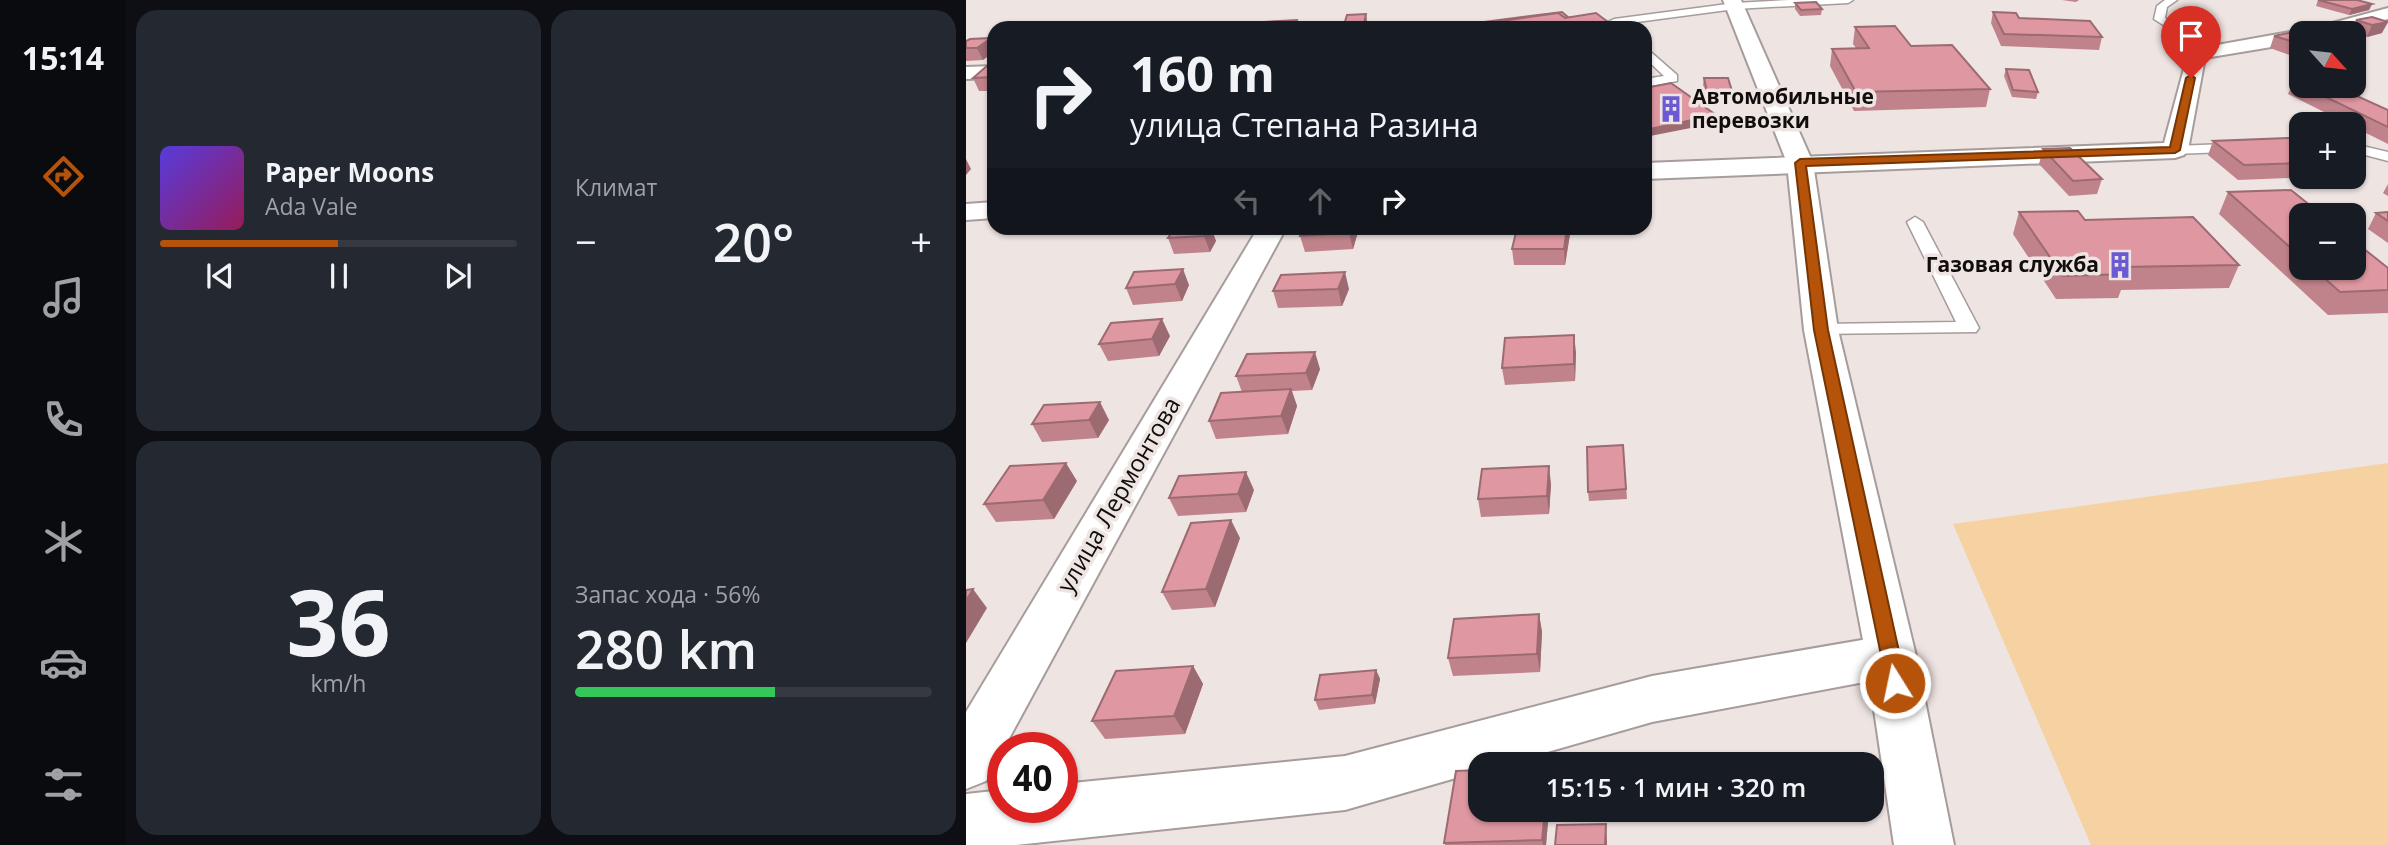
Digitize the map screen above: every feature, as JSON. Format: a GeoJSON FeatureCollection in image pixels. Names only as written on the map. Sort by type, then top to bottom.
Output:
{"type":"FeatureCollection","features":[{"type":"Feature","properties":{"kind":"street"},"geometry":{"type":"LineString","coordinates":[[1733,3],[1800,163],[1821,330],[1891,656],[1924,845]]}},
{"type":"Feature","properties":{"kind":"street"},"geometry":{"type":"LineString","coordinates":[[2360,21],[2388,13]]}},
{"type":"Feature","properties":{"kind":"street"},"geometry":{"type":"LineString","coordinates":[[1652,171],[2175,150],[2196,54],[2289,38]]}},
{"type":"Feature","properties":{"kind":"street"},"geometry":{"type":"LineString","coordinates":[[966,73],[987,72]]}},
{"type":"Feature","properties":{"kind":"street"},"geometry":{"type":"LineString","coordinates":[[966,212],[987,210]]}},
{"type":"Feature","properties":{"kind":"street","name":"улица Лермонтова"},"geometry":{"type":"LineString","coordinates":[[966,763],[1268,235]]}},
{"type":"Feature","properties":{"kind":"street"},"geometry":{"type":"LineString","coordinates":[[966,822],[1345,783],[1652,699],[1891,656]]}},
{"type":"Feature","properties":{"kind":"lane"},"geometry":{"type":"LineString","coordinates":[[1620,21],[1733,3],[1847,0]]}},
{"type":"Feature","properties":{"kind":"lane"},"geometry":{"type":"LineString","coordinates":[[2172,0],[2162,6],[2159,19],[2187,35],[2196,54]]}},
{"type":"Feature","properties":{"kind":"lane"},"geometry":{"type":"LineString","coordinates":[[1652,58],[1673,78],[1652,82]]}},
{"type":"Feature","properties":{"kind":"lane"},"geometry":{"type":"LineString","coordinates":[[2175,150],[2289,145]]}},
{"type":"Feature","properties":{"kind":"lane"},"geometry":{"type":"LineString","coordinates":[[2366,151],[2388,157]]}},
{"type":"Feature","properties":{"kind":"lane"},"geometry":{"type":"LineString","coordinates":[[1821,330],[1969,328],[1915,222]]}},
{"type":"Feature","properties":{"kind":"shaded area"},"geometry":{"type":"Polygon","coordinates":[[[2388,463],[2388,845],[2091,845],[1953,524],[2388,463]]]}},
{"type":"Feature","properties":{"kind":"building"},"geometry":{"type":"Polygon","coordinates":[[[2318,0],[2357,0],[2372,4],[2352,9],[2318,0]]]}},
{"type":"Feature","properties":{"kind":"building"},"geometry":{"type":"Polygon","coordinates":[[[1816,2],[1822,9],[1801,10],[1795,3],[1816,2]]]}},
{"type":"Feature","properties":{"kind":"building"},"geometry":{"type":"Polygon","coordinates":[[[1562,12],[1568,17],[1558,13],[1492,21],[1562,12]]]}},
{"type":"Feature","properties":{"kind":"building"},"geometry":{"type":"Polygon","coordinates":[[[1993,12],[2016,13],[2019,18],[2090,21],[2102,37],[2004,34],[1993,12]]]}},
{"type":"Feature","properties":{"kind":"building"},"geometry":{"type":"Polygon","coordinates":[[[1558,13],[1565,18],[1596,13],[1607,21],[1502,21],[1558,13]]]}},
{"type":"Feature","properties":{"kind":"building"},"geometry":{"type":"Polygon","coordinates":[[[1366,14],[1364,21],[1345,21],[1347,15],[1366,14]]]}},
{"type":"Feature","properties":{"kind":"building"},"geometry":{"type":"Polygon","coordinates":[[[2372,17],[2388,22],[2372,25],[2356,20],[2372,17]]]}},
{"type":"Feature","properties":{"kind":"building"},"geometry":{"type":"Polygon","coordinates":[[[1895,26],[1911,46],[1952,45],[1990,89],[1856,92],[1832,49],[1869,48],[1855,27],[1895,26]]]}},
{"type":"Feature","properties":{"kind":"building"},"geometry":{"type":"Polygon","coordinates":[[[2289,33],[2289,40],[2274,36],[2289,33]]]}},
{"type":"Feature","properties":{"kind":"building"},"geometry":{"type":"Polygon","coordinates":[[[987,38],[987,41],[977,48],[966,48],[966,41],[987,38]]]}},
{"type":"Feature","properties":{"kind":"building"},"geometry":{"type":"Polygon","coordinates":[[[987,66],[987,77],[973,78],[987,66]]]}},
{"type":"Feature","properties":{"kind":"building"},"geometry":{"type":"Polygon","coordinates":[[[2006,69],[2029,70],[2038,92],[2013,90],[2006,69]]]}},
{"type":"Feature","properties":{"kind":"building"},"geometry":{"type":"Polygon","coordinates":[[[1704,78],[1728,78],[1732,91],[1707,92],[1704,78]]]}},
{"type":"Feature","properties":{"kind":"building","name":"Автомобильные перевозки"},"geometry":{"type":"Polygon","coordinates":[[[1671,83],[1716,115],[1652,129],[1652,87],[1671,83]]]}},
{"type":"Feature","properties":{"kind":"building"},"geometry":{"type":"Polygon","coordinates":[[[2328,98],[2362,98],[2388,110],[2388,127],[2366,116],[2366,112],[2357,112],[2328,98]]]}},
{"type":"Feature","properties":{"kind":"building"},"geometry":{"type":"Polygon","coordinates":[[[2289,138],[2289,163],[2244,165],[2213,141],[2289,138]]]}},
{"type":"Feature","properties":{"kind":"building"},"geometry":{"type":"Polygon","coordinates":[[[2070,148],[2102,179],[2073,181],[2043,149],[2070,148]]]}},
{"type":"Feature","properties":{"kind":"building"},"geometry":{"type":"Polygon","coordinates":[[[2291,190],[2307,203],[2289,203],[2289,246],[2228,192],[2291,190]]]}},
{"type":"Feature","properties":{"kind":"building"},"geometry":{"type":"Polygon","coordinates":[[[2078,211],[2085,220],[2193,217],[2239,265],[2121,267],[2127,274],[2063,276],[2019,212],[2078,211]]]}},
{"type":"Feature","properties":{"kind":"building"},"geometry":{"type":"Polygon","coordinates":[[[2388,212],[2388,221],[2376,213],[2388,212]]]}},
{"type":"Feature","properties":{"kind":"building"},"geometry":{"type":"Polygon","coordinates":[[[1170,235],[1205,235],[1204,236],[1168,238],[1170,235]]]}},
{"type":"Feature","properties":{"kind":"building"},"geometry":{"type":"Polygon","coordinates":[[[1515,235],[1566,235],[1564,249],[1512,249],[1515,235]]]}},
{"type":"Feature","properties":{"kind":"building"},"geometry":{"type":"Polygon","coordinates":[[[2366,251],[2388,268],[2388,290],[2340,292],[2326,280],[2366,280],[2366,251]]]}},
{"type":"Feature","properties":{"kind":"building"},"geometry":{"type":"Polygon","coordinates":[[[1183,269],[1175,284],[1126,288],[1134,272],[1183,269]]]}},
{"type":"Feature","properties":{"kind":"building"},"geometry":{"type":"Polygon","coordinates":[[[1345,272],[1338,289],[1273,291],[1281,275],[1345,272]]]}},
{"type":"Feature","properties":{"kind":"building"},"geometry":{"type":"Polygon","coordinates":[[[1162,319],[1152,339],[1099,344],[1111,323],[1162,319]]]}},
{"type":"Feature","properties":{"kind":"building"},"geometry":{"type":"Polygon","coordinates":[[[1574,335],[1574,364],[1502,368],[1505,338],[1574,335]]]}},
{"type":"Feature","properties":{"kind":"building"},"geometry":{"type":"Polygon","coordinates":[[[1315,352],[1306,373],[1236,376],[1247,354],[1315,352]]]}},
{"type":"Feature","properties":{"kind":"building"},"geometry":{"type":"Polygon","coordinates":[[[1291,389],[1281,416],[1209,421],[1221,393],[1291,389]]]}},
{"type":"Feature","properties":{"kind":"building"},"geometry":{"type":"Polygon","coordinates":[[[1100,402],[1089,420],[1032,424],[1044,405],[1100,402]]]}},
{"type":"Feature","properties":{"kind":"building"},"geometry":{"type":"Polygon","coordinates":[[[1623,445],[1626,489],[1588,492],[1587,447],[1623,445]]]}},
{"type":"Feature","properties":{"kind":"building"},"geometry":{"type":"Polygon","coordinates":[[[1066,463],[1043,500],[984,504],[1010,466],[1066,463]]]}},
{"type":"Feature","properties":{"kind":"building"},"geometry":{"type":"Polygon","coordinates":[[[1549,466],[1547,496],[1478,499],[1482,469],[1549,466]]]}},
{"type":"Feature","properties":{"kind":"building"},"geometry":{"type":"Polygon","coordinates":[[[1246,472],[1238,494],[1169,498],[1179,476],[1246,472]]]}},
{"type":"Feature","properties":{"kind":"building"},"geometry":{"type":"Polygon","coordinates":[[[1231,520],[1206,589],[1162,592],[1191,523],[1231,520]]]}},
{"type":"Feature","properties":{"kind":"building"},"geometry":{"type":"Polygon","coordinates":[[[973,589],[966,601],[966,590],[973,589]]]}},
{"type":"Feature","properties":{"kind":"building"},"geometry":{"type":"Polygon","coordinates":[[[1539,614],[1537,654],[1448,658],[1454,619],[1539,614]]]}},
{"type":"Feature","properties":{"kind":"building"},"geometry":{"type":"Polygon","coordinates":[[[1193,666],[1174,716],[1092,721],[1116,671],[1193,666]]]}},
{"type":"Feature","properties":{"kind":"building"},"geometry":{"type":"Polygon","coordinates":[[[1376,670],[1372,695],[1315,700],[1320,675],[1376,670]]]}},
{"type":"Feature","properties":{"kind":"building"},"geometry":{"type":"Polygon","coordinates":[[[1468,770],[1468,822],[1544,822],[1542,840],[1444,843],[1456,771],[1468,770]]]}},
{"type":"Feature","properties":{"kind":"building"},"geometry":{"type":"Polygon","coordinates":[[[1606,824],[1605,845],[1555,845],[1557,825],[1606,824]]]}},
{"type":"Feature","properties":{"kind":"place","name":"Автомобильные перевозки"},"geometry":{"type":"Point","coordinates":[1671,109]}},
{"type":"Feature","properties":{"kind":"place","name":"Газовая служба"},"geometry":{"type":"Point","coordinates":[2120,265]}},
{"type":"Feature","properties":{"kind":"route"},"geometry":{"type":"LineString","coordinates":[[1895,683],[1821,330],[1800,163],[2175,150],[2191,78]]}}]}
